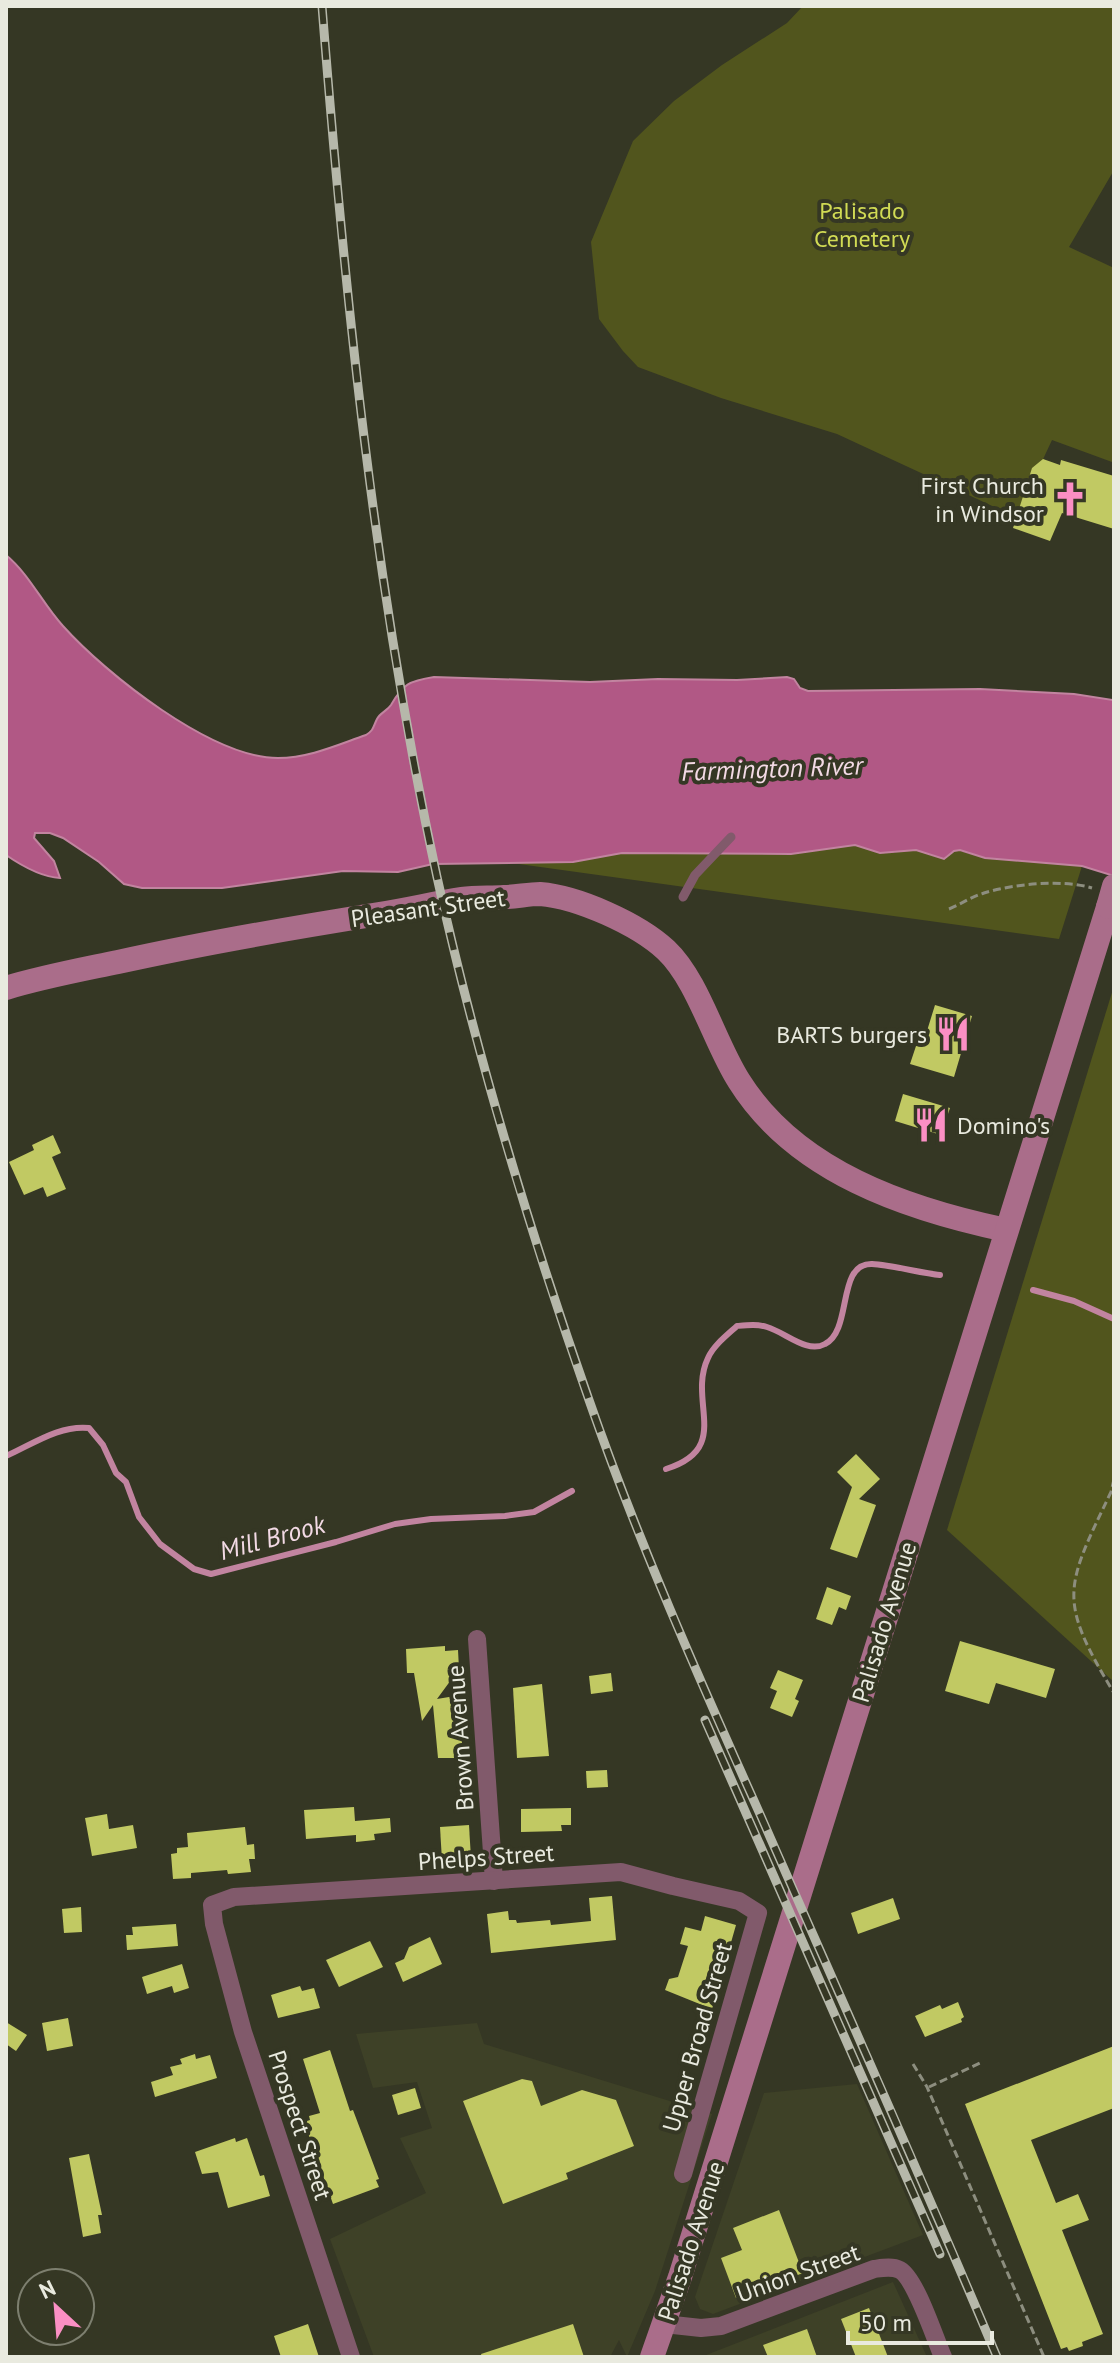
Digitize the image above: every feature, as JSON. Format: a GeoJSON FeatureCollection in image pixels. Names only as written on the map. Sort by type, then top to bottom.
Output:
{"type":"FeatureCollection","features":[{"type":"Feature","properties":{"kind":"main road","name":"Pleasant Street"},"geometry":{"type":"LineString","coordinates":[[6,988],[182,948],[465,898],[539,894],[561,898],[590,906],[623,922],[666,950],[686,977],[739,1082],[777,1128],[798,1145],[836,1172],[873,1189],[932,1211],[1006,1230]]}},
{"type":"Feature","properties":{"kind":"main road","name":"Palisado Avenue"},"geometry":{"type":"LineString","coordinates":[[652,2357],[841,1766],[1107,895]]}},
{"type":"Feature","properties":{"kind":"street","name":"Brown Avenue"},"geometry":{"type":"LineString","coordinates":[[477,1639],[494,1881]]}},
{"type":"Feature","properties":{"kind":"street","name":"Phelps Street"},"geometry":{"type":"LineString","coordinates":[[212,1905],[234,1897],[621,1872],[739,1901],[758,1913]]}},
{"type":"Feature","properties":{"kind":"street","name":"Prospect Street"},"geometry":{"type":"LineString","coordinates":[[212,1905],[214,1924],[243,2032],[351,2357]]}},
{"type":"Feature","properties":{"kind":"street","name":"Upper Broad Street"},"geometry":{"type":"LineString","coordinates":[[683,2174],[758,1913]]}},
{"type":"Feature","properties":{"kind":"street","name":"Union Street"},"geometry":{"type":"LineString","coordinates":[[664,2324],[690,2328],[721,2326],[874,2269],[887,2267],[900,2270],[910,2281],[943,2357]]}},
{"type":"Feature","properties":{"kind":"lane"},"geometry":{"type":"LineString","coordinates":[[683,897],[695,875],[731,837]]}},
{"type":"Feature","properties":{"kind":"path"},"geometry":{"type":"LineString","coordinates":[[949,909],[987,892],[1045,884],[1086,886],[1107,895]]}},
{"type":"Feature","properties":{"kind":"path"},"geometry":{"type":"LineString","coordinates":[[1114,1479],[1078,1563],[1073,1599],[1086,1646],[1114,1693]]}},
{"type":"Feature","properties":{"kind":"path"},"geometry":{"type":"LineString","coordinates":[[927,2087],[980,2063]]}},
{"type":"Feature","properties":{"kind":"path"},"geometry":{"type":"LineString","coordinates":[[913,2064],[927,2087],[1044,2357]]}},
{"type":"Feature","properties":{"kind":"shaded area"},"geometry":{"type":"Polygon","coordinates":[[[477,2023],[484,2044],[712,2114],[655,2291],[627,2357],[619,2340],[610,2357],[374,2357],[330,2239],[426,2193],[400,2138],[432,2128],[417,2082],[373,2088],[356,2034],[477,2023]]]}},
{"type":"Feature","properties":{"kind":"shaded area"},"geometry":{"type":"Polygon","coordinates":[[[857,2084],[923,2235],[713,2314],[700,2309],[695,2297],[764,2093],[857,2084]]]}},
{"type":"Feature","properties":{"kind":"shaded area"},"geometry":{"type":"Polygon","coordinates":[[[893,2282],[927,2357],[701,2357],[893,2282]]]}},
{"type":"Feature","properties":{"kind":"green space","name":"Palisado Cemetery"},"geometry":{"type":"Polygon","coordinates":[[[803,6],[1114,6],[1114,170],[1069,247],[1114,268],[1114,456],[1112,462],[1052,440],[1016,517],[837,434],[721,398],[638,367],[599,319],[591,242],[633,141],[674,101],[787,23],[803,6]]]}},
{"type":"Feature","properties":{"kind":"green space"},"geometry":{"type":"Polygon","coordinates":[[[855,845],[884,853],[914,850],[940,857],[957,850],[985,858],[1082,866],[1059,939],[504,862],[573,862],[622,853],[791,854],[855,845]]]}},
{"type":"Feature","properties":{"kind":"green space"},"geometry":{"type":"Polygon","coordinates":[[[1114,986],[1114,1682],[947,1530],[1114,986]]]}},
{"type":"Feature","properties":{"kind":"water","name":"Farmington River"},"geometry":{"type":"Polygon","coordinates":[[[6,555],[22,571],[63,626],[133,689],[192,729],[223,744],[252,754],[278,758],[312,753],[366,735],[403,688],[434,677],[590,682],[787,677],[808,691],[980,689],[1074,694],[1113,700],[1114,876],[1082,866],[985,858],[960,850],[944,859],[916,850],[880,853],[855,845],[791,854],[622,853],[573,862],[433,864],[398,872],[343,871],[222,888],[142,888],[124,884],[99,862],[63,838],[50,833],[35,833],[34,838],[54,861],[60,878],[46,876],[6,855],[6,555]]]}},
{"type":"Feature","properties":{"kind":"building","name":"First Church in Windsor"},"geometry":{"type":"Polygon","coordinates":[[[1043,459],[1060,465],[1061,460],[1114,476],[1114,529],[1062,513],[1050,541],[1013,528],[1032,468],[1043,459]]]}},
{"type":"Feature","properties":{"kind":"building"},"geometry":{"type":"Polygon","coordinates":[[[935,1005],[972,1016],[954,1077],[910,1064],[916,1046],[922,1047],[935,1005]]]}},
{"type":"Feature","properties":{"kind":"building"},"geometry":{"type":"Polygon","coordinates":[[[903,1094],[950,1108],[941,1135],[895,1121],[903,1094]]]}},
{"type":"Feature","properties":{"kind":"building"},"geometry":{"type":"Polygon","coordinates":[[[53,1135],[61,1153],[52,1157],[66,1189],[47,1197],[43,1187],[24,1195],[9,1162],[34,1150],[32,1145],[53,1135]]]}},
{"type":"Feature","properties":{"kind":"building"},"geometry":{"type":"Polygon","coordinates":[[[856,1454],[880,1479],[859,1499],[876,1505],[857,1558],[830,1549],[852,1487],[837,1472],[856,1454]]]}},
{"type":"Feature","properties":{"kind":"building"},"geometry":{"type":"Polygon","coordinates":[[[827,1587],[851,1596],[846,1610],[839,1607],[832,1625],[816,1619],[827,1587]]]}},
{"type":"Feature","properties":{"kind":"building"},"geometry":{"type":"Polygon","coordinates":[[[960,1641],[1055,1669],[1046,1698],[996,1683],[989,1704],[945,1691],[960,1641]]]}},
{"type":"Feature","properties":{"kind":"building"},"geometry":{"type":"Polygon","coordinates":[[[445,1646],[445,1651],[458,1650],[459,1669],[437,1699],[461,1695],[464,1711],[458,1712],[464,1758],[438,1758],[433,1705],[422,1721],[414,1673],[407,1673],[406,1649],[445,1646]]]}},
{"type":"Feature","properties":{"kind":"building"},"geometry":{"type":"Polygon","coordinates":[[[778,1670],[803,1680],[792,1717],[770,1708],[777,1691],[770,1688],[778,1670]]]}},
{"type":"Feature","properties":{"kind":"building"},"geometry":{"type":"Polygon","coordinates":[[[611,1673],[613,1691],[591,1694],[589,1676],[611,1673]]]}},
{"type":"Feature","properties":{"kind":"building"},"geometry":{"type":"Polygon","coordinates":[[[542,1684],[549,1756],[517,1758],[513,1688],[542,1684]]]}},
{"type":"Feature","properties":{"kind":"building"},"geometry":{"type":"Polygon","coordinates":[[[607,1770],[608,1787],[587,1788],[586,1771],[607,1770]]]}},
{"type":"Feature","properties":{"kind":"building"},"geometry":{"type":"Polygon","coordinates":[[[354,1807],[355,1821],[390,1818],[391,1832],[374,1834],[375,1840],[356,1842],[356,1835],[306,1839],[304,1810],[354,1807]]]}},
{"type":"Feature","properties":{"kind":"building"},"geometry":{"type":"Polygon","coordinates":[[[571,1808],[571,1825],[561,1825],[562,1831],[521,1832],[521,1809],[571,1808]]]}},
{"type":"Feature","properties":{"kind":"building"},"geometry":{"type":"Polygon","coordinates":[[[107,1814],[109,1829],[133,1825],[137,1848],[92,1856],[85,1818],[107,1814]]]}},
{"type":"Feature","properties":{"kind":"building"},"geometry":{"type":"Polygon","coordinates":[[[469,1825],[471,1859],[442,1861],[440,1827],[469,1825]]]}},
{"type":"Feature","properties":{"kind":"building"},"geometry":{"type":"Polygon","coordinates":[[[245,1827],[247,1845],[254,1844],[255,1859],[249,1859],[251,1872],[191,1873],[191,1878],[173,1879],[171,1854],[177,1853],[177,1848],[188,1847],[187,1833],[245,1827]]]}},
{"type":"Feature","properties":{"kind":"building"},"geometry":{"type":"Polygon","coordinates":[[[612,1896],[616,1940],[491,1953],[487,1914],[508,1911],[509,1920],[516,1920],[517,1923],[550,1920],[551,1925],[591,1921],[589,1898],[612,1896]]]}},
{"type":"Feature","properties":{"kind":"building"},"geometry":{"type":"Polygon","coordinates":[[[893,1898],[900,1919],[858,1934],[851,1913],[893,1898]]]}},
{"type":"Feature","properties":{"kind":"building"},"geometry":{"type":"Polygon","coordinates":[[[81,1907],[82,1932],[64,1933],[62,1909],[81,1907]]]}},
{"type":"Feature","properties":{"kind":"building"},"geometry":{"type":"Polygon","coordinates":[[[705,1916],[736,1925],[712,2009],[665,1990],[669,1979],[678,1977],[688,1946],[680,1944],[685,1927],[701,1931],[705,1916]]]}},
{"type":"Feature","properties":{"kind":"building"},"geometry":{"type":"Polygon","coordinates":[[[176,1924],[178,1946],[127,1950],[126,1935],[133,1935],[132,1927],[176,1924]]]}},
{"type":"Feature","properties":{"kind":"building"},"geometry":{"type":"Polygon","coordinates":[[[430,1937],[442,1964],[403,1982],[395,1963],[404,1959],[409,1947],[430,1937]]]}},
{"type":"Feature","properties":{"kind":"building"},"geometry":{"type":"Polygon","coordinates":[[[370,1941],[383,1967],[339,1987],[326,1960],[370,1941]]]}},
{"type":"Feature","properties":{"kind":"building"},"geometry":{"type":"Polygon","coordinates":[[[182,1964],[189,1988],[174,1993],[172,1986],[147,1994],[142,1977],[182,1964]]]}},
{"type":"Feature","properties":{"kind":"building"},"geometry":{"type":"Polygon","coordinates":[[[300,1986],[302,1991],[314,1988],[320,2008],[278,2018],[271,1995],[300,1986]]]}},
{"type":"Feature","properties":{"kind":"building"},"geometry":{"type":"Polygon","coordinates":[[[958,2002],[964,2017],[962,2022],[925,2037],[915,2016],[940,2005],[942,2009],[958,2002]]]}},
{"type":"Feature","properties":{"kind":"building"},"geometry":{"type":"Polygon","coordinates":[[[68,2018],[73,2046],[47,2051],[42,2023],[68,2018]]]}},
{"type":"Feature","properties":{"kind":"building"},"geometry":{"type":"Polygon","coordinates":[[[6,2022],[27,2035],[16,2051],[6,2044],[6,2022]]]}},
{"type":"Feature","properties":{"kind":"building"},"geometry":{"type":"Polygon","coordinates":[[[1114,2046],[1114,2108],[1031,2140],[1056,2203],[1078,2194],[1089,2220],[1062,2230],[1103,2334],[1069,2351],[1067,2347],[1061,2349],[965,2104],[1114,2046]]]}},
{"type":"Feature","properties":{"kind":"building"},"geometry":{"type":"Polygon","coordinates":[[[330,2050],[350,2111],[353,2110],[379,2179],[376,2180],[379,2187],[333,2204],[304,2122],[310,2120],[309,2116],[320,2113],[303,2059],[330,2050]]]}},
{"type":"Feature","properties":{"kind":"building"},"geometry":{"type":"Polygon","coordinates":[[[195,2054],[196,2059],[210,2055],[217,2078],[155,2097],[151,2082],[173,2075],[170,2067],[182,2064],[180,2059],[195,2054]]]}},
{"type":"Feature","properties":{"kind":"building"},"geometry":{"type":"Polygon","coordinates":[[[522,2079],[532,2081],[541,2106],[582,2090],[616,2100],[634,2146],[566,2173],[568,2179],[503,2204],[463,2101],[522,2079]]]}},
{"type":"Feature","properties":{"kind":"building"},"geometry":{"type":"Polygon","coordinates":[[[415,2088],[421,2108],[398,2115],[392,2095],[415,2088]]]}},
{"type":"Feature","properties":{"kind":"building"},"geometry":{"type":"Polygon","coordinates":[[[235,2138],[236,2142],[247,2138],[270,2196],[228,2208],[218,2172],[202,2174],[195,2152],[235,2138]]]}},
{"type":"Feature","properties":{"kind":"building"},"geometry":{"type":"Polygon","coordinates":[[[89,2154],[102,2215],[98,2215],[101,2233],[83,2237],[69,2158],[89,2154]]]}},
{"type":"Feature","properties":{"kind":"building"},"geometry":{"type":"Polygon","coordinates":[[[779,2210],[803,2273],[736,2298],[721,2258],[742,2250],[733,2228],[779,2210]]]}},
{"type":"Feature","properties":{"kind":"building"},"geometry":{"type":"Polygon","coordinates":[[[869,2308],[888,2357],[856,2357],[841,2319],[869,2308]]]}},
{"type":"Feature","properties":{"kind":"building"},"geometry":{"type":"Polygon","coordinates":[[[308,2324],[319,2357],[281,2357],[274,2336],[308,2324]]]}},
{"type":"Feature","properties":{"kind":"building"},"geometry":{"type":"Polygon","coordinates":[[[573,2324],[584,2357],[482,2357],[481,2354],[573,2324]]]}},
{"type":"Feature","properties":{"kind":"building"},"geometry":{"type":"Polygon","coordinates":[[[807,2329],[817,2357],[768,2357],[763,2345],[807,2329]]]}},
{"type":"Feature","properties":{"kind":"waterway","name":"Mill Brook"},"geometry":{"type":"LineString","coordinates":[[666,1469],[686,1460],[698,1449],[703,1436],[703,1375],[708,1358],[737,1326],[763,1326],[803,1344],[818,1346],[834,1337],[853,1274],[861,1267],[872,1264],[940,1275]]}},
{"type":"Feature","properties":{"kind":"waterway","name":"Mill Brook"},"geometry":{"type":"LineString","coordinates":[[1033,1290],[1074,1301],[1114,1319]]}},
{"type":"Feature","properties":{"kind":"waterway","name":"Mill Brook"},"geometry":{"type":"LineString","coordinates":[[6,1456],[57,1432],[89,1428],[103,1445],[116,1473],[126,1482],[139,1517],[160,1544],[194,1569],[211,1574],[395,1524],[534,1512],[572,1491]]}},
{"type":"Feature","properties":{"kind":"railway"},"geometry":{"type":"LineString","coordinates":[[322,6],[352,334],[379,553],[396,661],[437,877],[505,1141],[567,1336],[648,1556],[997,2357]]}},
{"type":"Feature","properties":{"kind":"railway"},"geometry":{"type":"LineString","coordinates":[[705,1720],[940,2254]]}},
{"type":"Feature","properties":{"kind":"place","name":"First Church in Windsor"},"geometry":{"type":"Point","coordinates":[1070,499]}},
{"type":"Feature","properties":{"kind":"place","name":"BARTS burgers"},"geometry":{"type":"Point","coordinates":[953,1034]}},
{"type":"Feature","properties":{"kind":"place","name":"Domino's"},"geometry":{"type":"Point","coordinates":[931,1125]}}]}
